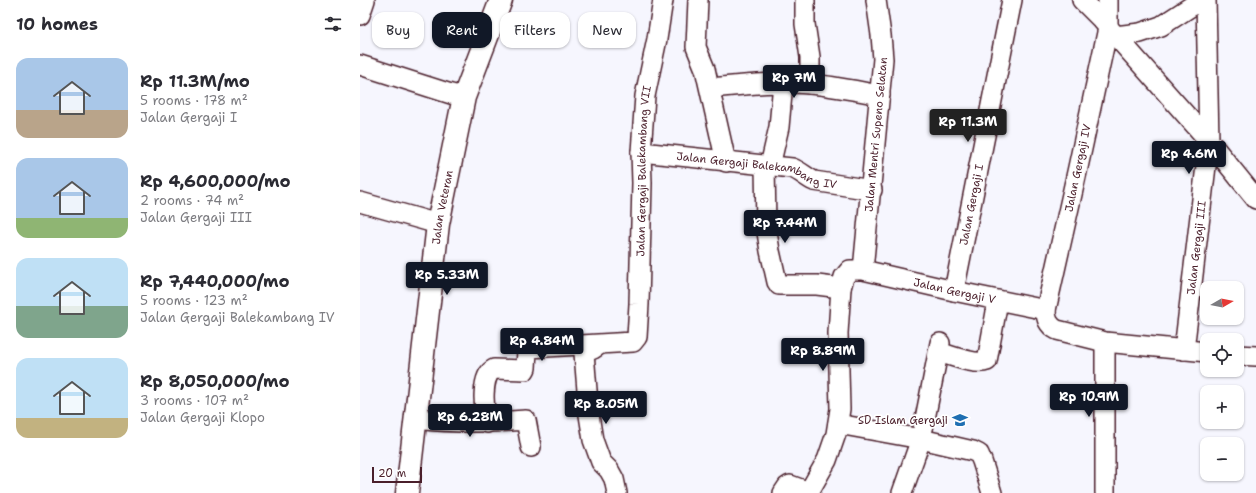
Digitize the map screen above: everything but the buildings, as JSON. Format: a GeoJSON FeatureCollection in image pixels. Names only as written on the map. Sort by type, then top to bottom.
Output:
{"type":"FeatureCollection","features":[{"type":"Feature","properties":{"kind":"main road","name":"Jalan Veteran"},"geometry":{"type":"LineString","coordinates":[[410,493],[416,420],[438,224],[464,97],[501,0]]}},
{"type":"Feature","properties":{"kind":"street","name":"Jalan Gergaji Balekambang VII"},"geometry":{"type":"LineString","coordinates":[[599,345],[633,342],[637,337],[642,183],[641,152],[646,96],[658,39],[663,0]]}},
{"type":"Feature","properties":{"kind":"street"},"geometry":{"type":"LineString","coordinates":[[698,0],[696,48],[705,69],[726,162]]}},
{"type":"Feature","properties":{"kind":"street"},"geometry":{"type":"LineString","coordinates":[[805,0],[810,57],[810,84]]}},
{"type":"Feature","properties":{"kind":"street","name":"Jalan Mentri Supeno Selatan"},"geometry":{"type":"LineString","coordinates":[[863,270],[872,190],[883,51],[876,0]]}},
{"type":"Feature","properties":{"kind":"street","name":"Jalan Gergaji I"},"geometry":{"type":"LineString","coordinates":[[954,292],[1012,0]]}},
{"type":"Feature","properties":{"kind":"street"},"geometry":{"type":"LineString","coordinates":[[1082,0],[1209,141],[1256,199]]}},
{"type":"Feature","properties":{"kind":"street","name":"Jalan Gergaji IV"},"geometry":{"type":"LineString","coordinates":[[1046,310],[1077,172],[1112,32],[1108,0]]}},
{"type":"Feature","properties":{"kind":"street"},"geometry":{"type":"LineString","coordinates":[[1112,32],[1140,33],[1161,26],[1201,0]]}},
{"type":"Feature","properties":{"kind":"street","name":"Jalan Gergaji III"},"geometry":{"type":"LineString","coordinates":[[1184,350],[1209,141],[1206,0]]}},
{"type":"Feature","properties":{"kind":"street"},"geometry":{"type":"LineString","coordinates":[[360,65],[464,97]]}},
{"type":"Feature","properties":{"kind":"street"},"geometry":{"type":"LineString","coordinates":[[710,88],[783,83],[810,84],[835,86],[880,95]]}},
{"type":"Feature","properties":{"kind":"street"},"geometry":{"type":"LineString","coordinates":[[783,83],[778,126],[768,166],[766,226],[777,282],[779,286],[817,285],[842,288]]}},
{"type":"Feature","properties":{"kind":"street","name":"Jalan Gergaji Balekambang IV"},"geometry":{"type":"LineString","coordinates":[[641,152],[792,168],[814,181],[872,190]]}},
{"type":"Feature","properties":{"kind":"street"},"geometry":{"type":"LineString","coordinates":[[360,202],[438,224]]}},
{"type":"Feature","properties":{"kind":"street"},"geometry":{"type":"LineString","coordinates":[[783,493],[790,485],[806,491],[810,490],[830,454],[838,424],[840,408],[838,333],[842,288],[847,272],[855,269],[863,270]]}},
{"type":"Feature","properties":{"kind":"street","name":"Jalan Gergaji V"},"geometry":{"type":"LineString","coordinates":[[863,270],[954,292],[1046,310]]}},
{"type":"Feature","properties":{"kind":"street"},"geometry":{"type":"LineString","coordinates":[[902,493],[921,439],[939,347],[970,362],[981,363],[987,361],[998,300]]}},
{"type":"Feature","properties":{"kind":"street"},"geometry":{"type":"LineString","coordinates":[[1046,310],[1046,318],[1048,323],[1051,327],[1057,330],[1105,342],[1200,351]]}},
{"type":"Feature","properties":{"kind":"street"},"geometry":{"type":"LineString","coordinates":[[1105,342],[1105,493]]}},
{"type":"Feature","properties":{"kind":"street"},"geometry":{"type":"LineString","coordinates":[[487,423],[484,407],[484,395],[487,378],[491,370],[525,370],[527,350],[529,348],[599,345]]}},
{"type":"Feature","properties":{"kind":"street"},"geometry":{"type":"LineString","coordinates":[[599,345],[584,353],[589,415],[593,440],[601,462],[614,478],[617,493]]}},
{"type":"Feature","properties":{"kind":"street"},"geometry":{"type":"LineString","coordinates":[[1244,355],[1256,356]]}},
{"type":"Feature","properties":{"kind":"street"},"geometry":{"type":"LineString","coordinates":[[416,420],[462,423],[526,420],[531,447]]}},
{"type":"Feature","properties":{"kind":"street"},"geometry":{"type":"LineString","coordinates":[[838,424],[921,439],[974,451],[979,454],[992,493]]}},
{"type":"Feature","properties":{"kind":"place","name":"SD Islam Gergaji"},"geometry":{"type":"Point","coordinates":[960,420]}}]}
